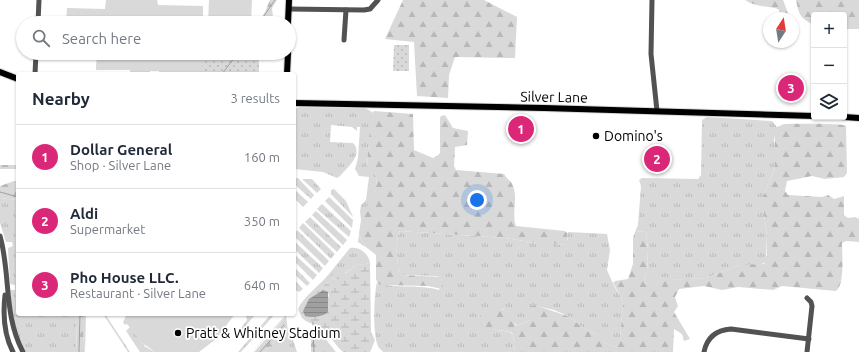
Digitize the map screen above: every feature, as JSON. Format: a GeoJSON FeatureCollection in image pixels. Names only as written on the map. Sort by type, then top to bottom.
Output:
{"type":"FeatureCollection","features":[{"type":"Feature","properties":{"kind":"main road"},"geometry":{"type":"LineString","coordinates":[[288,16],[289,0]]}},
{"type":"Feature","properties":{"kind":"main road"},"geometry":{"type":"LineString","coordinates":[[287,72],[288,60]]}},
{"type":"Feature","properties":{"kind":"main road"},"geometry":{"type":"LineString","coordinates":[[0,72],[16,78]]}},
{"type":"Feature","properties":{"kind":"main road","name":"Silver Lane"},"geometry":{"type":"LineString","coordinates":[[296,104],[811,116]]}},
{"type":"Feature","properties":{"kind":"main road"},"geometry":{"type":"LineString","coordinates":[[847,117],[859,118]]}},
{"type":"Feature","properties":{"kind":"street"},"geometry":{"type":"LineString","coordinates":[[38,16],[39,0]]}},
{"type":"Feature","properties":{"kind":"street"},"geometry":{"type":"LineString","coordinates":[[289,9],[364,10],[370,8],[378,0]]}},
{"type":"Feature","properties":{"kind":"street"},"geometry":{"type":"LineString","coordinates":[[652,0],[651,54],[657,112]]}},
{"type":"Feature","properties":{"kind":"street"},"geometry":{"type":"LineString","coordinates":[[344,40],[346,10]]}},
{"type":"Feature","properties":{"kind":"street"},"geometry":{"type":"LineString","coordinates":[[35,72],[36,60]]}},
{"type":"Feature","properties":{"kind":"street"},"geometry":{"type":"LineString","coordinates":[[0,236],[3,246],[6,284],[13,326],[23,352]]}},
{"type":"Feature","properties":{"kind":"street"},"geometry":{"type":"LineString","coordinates":[[6,284],[4,306],[7,336],[13,352]]}},
{"type":"Feature","properties":{"kind":"street"},"geometry":{"type":"LineString","coordinates":[[807,298],[810,300],[812,306],[807,352]]}},
{"type":"Feature","properties":{"kind":"street"},"geometry":{"type":"LineString","coordinates":[[704,352],[707,343],[714,334],[731,328],[808,339]]}},
{"type":"Feature","properties":{"kind":"green space"},"geometry":{"type":"Polygon","coordinates":[[[106,0],[157,0],[158,5],[203,6],[203,16],[66,16],[67,8],[105,9],[106,0]]]}},
{"type":"Feature","properties":{"kind":"green space"},"geometry":{"type":"Polygon","coordinates":[[[209,0],[252,0],[251,16],[208,16],[209,0]]]}},
{"type":"Feature","properties":{"kind":"green space"},"geometry":{"type":"Polygon","coordinates":[[[270,0],[277,0],[272,8],[273,16],[262,16],[270,0]]]}},
{"type":"Feature","properties":{"kind":"green space"},"geometry":{"type":"Polygon","coordinates":[[[403,0],[484,0],[517,17],[515,58],[455,57],[449,75],[448,98],[417,96],[414,42],[385,39],[403,0]]]}},
{"type":"Feature","properties":{"kind":"green space"},"geometry":{"type":"Polygon","coordinates":[[[745,0],[783,0],[788,12],[779,12],[777,9],[749,3],[745,0]]]}},
{"type":"Feature","properties":{"kind":"green space"},"geometry":{"type":"Polygon","coordinates":[[[796,0],[859,0],[859,29],[847,29],[847,12],[811,12],[811,23],[801,16],[796,0]]]}},
{"type":"Feature","properties":{"kind":"green space"},"geometry":{"type":"Polygon","coordinates":[[[394,45],[409,45],[409,71],[393,71],[394,45]]]}},
{"type":"Feature","properties":{"kind":"green space"},"geometry":{"type":"Polygon","coordinates":[[[97,60],[259,60],[259,72],[130,72],[130,70],[96,70],[97,60]]]}},
{"type":"Feature","properties":{"kind":"green space"},"geometry":{"type":"Polygon","coordinates":[[[97,60],[203,60],[202,72],[130,72],[130,70],[96,70],[97,60]]]}},
{"type":"Feature","properties":{"kind":"green space"},"geometry":{"type":"Polygon","coordinates":[[[299,107],[365,108],[372,112],[367,166],[376,176],[377,188],[370,205],[364,212],[359,235],[365,246],[375,253],[358,242],[361,220],[361,205],[366,200],[369,177],[359,176],[355,169],[358,158],[360,127],[357,127],[357,131],[352,127],[331,125],[330,142],[353,143],[357,152],[350,165],[337,178],[323,172],[296,169],[296,109],[299,107]]]}},
{"type":"Feature","properties":{"kind":"green space"},"geometry":{"type":"Polygon","coordinates":[[[374,111],[413,114],[414,150],[433,158],[440,153],[440,118],[441,116],[445,115],[453,128],[468,131],[467,145],[455,147],[454,166],[456,170],[504,174],[514,189],[514,216],[516,226],[565,231],[567,233],[568,243],[564,245],[505,238],[400,231],[397,240],[397,253],[398,267],[402,275],[439,277],[442,281],[443,287],[442,289],[428,286],[380,285],[376,280],[376,255],[365,246],[359,235],[364,211],[374,195],[376,187],[376,176],[368,170],[367,166],[371,114],[374,111]]]}},
{"type":"Feature","properties":{"kind":"green space"},"geometry":{"type":"Polygon","coordinates":[[[707,117],[772,121],[777,127],[774,140],[776,150],[775,167],[764,195],[764,214],[767,235],[766,262],[759,265],[740,265],[706,278],[670,280],[645,284],[644,280],[647,273],[648,249],[646,233],[645,231],[635,232],[638,225],[641,186],[639,180],[642,178],[698,179],[701,175],[702,120],[707,117]]]}},
{"type":"Feature","properties":{"kind":"green space"},"geometry":{"type":"Polygon","coordinates":[[[784,124],[827,124],[846,126],[847,173],[844,177],[825,179],[812,176],[787,181],[785,191],[788,195],[822,197],[828,195],[834,199],[844,196],[844,215],[848,218],[855,217],[859,219],[859,242],[846,241],[842,243],[842,276],[839,287],[836,291],[782,286],[773,290],[738,287],[722,290],[704,286],[679,289],[675,297],[678,306],[674,312],[690,339],[684,341],[682,334],[674,329],[673,352],[515,352],[513,335],[511,332],[483,328],[480,314],[506,309],[514,318],[515,325],[517,326],[530,320],[530,306],[535,305],[570,317],[583,328],[596,334],[603,342],[616,347],[620,342],[623,300],[613,283],[615,281],[628,279],[633,264],[633,238],[635,232],[645,231],[646,233],[648,249],[647,273],[644,280],[645,284],[665,280],[706,278],[740,265],[764,264],[767,255],[767,235],[764,214],[764,195],[775,167],[775,128],[784,124]]]}},
{"type":"Feature","properties":{"kind":"green space"},"geometry":{"type":"Polygon","coordinates":[[[0,165],[16,165],[16,169],[0,169],[0,165]]]}},
{"type":"Feature","properties":{"kind":"green space"},"geometry":{"type":"Polygon","coordinates":[[[296,178],[298,178],[314,195],[311,199],[296,186],[296,178]]]}},
{"type":"Feature","properties":{"kind":"green space"},"geometry":{"type":"Polygon","coordinates":[[[302,179],[312,179],[321,189],[317,193],[302,179]]]}},
{"type":"Feature","properties":{"kind":"green space"},"geometry":{"type":"Polygon","coordinates":[[[16,181],[16,200],[0,198],[0,186],[16,181]]]}},
{"type":"Feature","properties":{"kind":"green space"},"geometry":{"type":"Polygon","coordinates":[[[334,189],[346,201],[353,217],[331,194],[331,190],[334,189]]]}},
{"type":"Feature","properties":{"kind":"green space"},"geometry":{"type":"Polygon","coordinates":[[[296,191],[308,202],[303,207],[296,200],[296,191]]]}},
{"type":"Feature","properties":{"kind":"green space"},"geometry":{"type":"Polygon","coordinates":[[[329,197],[353,220],[352,228],[325,201],[329,197]]]}},
{"type":"Feature","properties":{"kind":"green space"},"geometry":{"type":"Polygon","coordinates":[[[0,198],[16,200],[16,316],[77,316],[76,352],[26,352],[19,337],[12,314],[10,298],[10,290],[15,290],[15,285],[10,284],[8,248],[13,246],[12,242],[6,242],[0,223],[0,198]]]}},
{"type":"Feature","properties":{"kind":"green space"},"geometry":{"type":"Polygon","coordinates":[[[322,204],[351,231],[349,237],[317,209],[322,204]]]}},
{"type":"Feature","properties":{"kind":"green space"},"geometry":{"type":"Polygon","coordinates":[[[316,211],[347,240],[343,245],[312,215],[316,211]]]}},
{"type":"Feature","properties":{"kind":"green space"},"geometry":{"type":"Polygon","coordinates":[[[310,217],[341,247],[337,252],[305,222],[310,217]]]}},
{"type":"Feature","properties":{"kind":"green space"},"geometry":{"type":"Polygon","coordinates":[[[303,223],[335,254],[331,259],[299,228],[303,223]]]}},
{"type":"Feature","properties":{"kind":"green space"},"geometry":{"type":"Polygon","coordinates":[[[297,230],[329,261],[325,266],[296,238],[297,230]]]}},
{"type":"Feature","properties":{"kind":"green space"},"geometry":{"type":"Polygon","coordinates":[[[400,231],[505,238],[564,245],[568,240],[567,233],[569,232],[607,234],[610,250],[607,270],[614,286],[623,300],[620,343],[616,347],[602,342],[596,334],[583,328],[570,317],[554,310],[533,305],[530,308],[530,320],[517,326],[504,309],[488,314],[482,326],[510,332],[513,335],[515,352],[383,352],[377,343],[374,326],[374,306],[377,282],[388,285],[424,287],[439,290],[442,285],[442,280],[437,276],[402,275],[398,267],[397,253],[397,240],[400,231]]]}},
{"type":"Feature","properties":{"kind":"green space"},"geometry":{"type":"Polygon","coordinates":[[[296,243],[323,268],[319,273],[296,251],[296,243]]]}},
{"type":"Feature","properties":{"kind":"green space"},"geometry":{"type":"Polygon","coordinates":[[[350,248],[357,248],[363,251],[368,257],[370,263],[357,265],[335,280],[329,274],[350,248]]]}},
{"type":"Feature","properties":{"kind":"green space"},"geometry":{"type":"Polygon","coordinates":[[[296,256],[317,275],[313,280],[296,263],[296,256]]]}},
{"type":"Feature","properties":{"kind":"green space"},"geometry":{"type":"Polygon","coordinates":[[[370,263],[371,332],[375,340],[370,352],[343,352],[325,330],[302,318],[300,312],[309,299],[303,311],[328,300],[329,294],[321,291],[310,298],[330,280],[335,280],[341,273],[346,273],[357,265],[370,263]]]}},
{"type":"Feature","properties":{"kind":"green space"},"geometry":{"type":"Polygon","coordinates":[[[296,269],[310,283],[307,286],[296,276],[296,269]]]}},
{"type":"Feature","properties":{"kind":"green space"},"geometry":{"type":"Polygon","coordinates":[[[329,274],[335,280],[328,282],[300,314],[298,309],[300,305],[329,274]]]}},
{"type":"Feature","properties":{"kind":"green space"},"geometry":{"type":"Polygon","coordinates":[[[296,281],[303,289],[299,292],[296,290],[296,281]]]}},
{"type":"Feature","properties":{"kind":"green space"},"geometry":{"type":"Polygon","coordinates":[[[77,316],[83,316],[85,352],[76,352],[77,316]]]}},
{"type":"Feature","properties":{"kind":"green space"},"geometry":{"type":"Polygon","coordinates":[[[83,316],[86,316],[85,352],[83,316]]]}},
{"type":"Feature","properties":{"kind":"green space"},"geometry":{"type":"Polygon","coordinates":[[[104,316],[106,316],[130,352],[128,352],[104,316]]]}},
{"type":"Feature","properties":{"kind":"green space","name":"Pratt & Whitney Stadium"},"geometry":{"type":"Polygon","coordinates":[[[126,316],[233,316],[216,339],[199,352],[155,352],[141,342],[142,339],[123,322],[126,316]]]}},
{"type":"Feature","properties":{"kind":"green space"},"geometry":{"type":"Polygon","coordinates":[[[246,316],[254,316],[237,336],[236,335],[247,320],[246,316]]]}},
{"type":"Feature","properties":{"kind":"green space"},"geometry":{"type":"Polygon","coordinates":[[[269,316],[273,316],[241,352],[238,352],[269,316]]]}},
{"type":"Feature","properties":{"kind":"green space"},"geometry":{"type":"Polygon","coordinates":[[[286,316],[288,332],[291,340],[293,340],[297,352],[265,352],[286,328],[286,317],[252,352],[286,316]]]}},
{"type":"Feature","properties":{"kind":"green space"},"geometry":{"type":"Polygon","coordinates":[[[286,317],[286,328],[265,352],[254,352],[286,317]]]}},
{"type":"Feature","properties":{"kind":"green space"},"geometry":{"type":"Polygon","coordinates":[[[130,327],[137,336],[143,339],[141,342],[145,345],[144,346],[155,352],[140,352],[126,331],[130,327]]]}},
{"type":"Feature","properties":{"kind":"green space"},"geometry":{"type":"Polygon","coordinates":[[[313,332],[320,332],[336,352],[311,352],[311,334],[313,332]]]}},
{"type":"Feature","properties":{"kind":"shaded area"},"geometry":{"type":"Polygon","coordinates":[[[323,290],[328,292],[328,312],[317,317],[305,316],[303,311],[309,299],[323,290]]]}},
{"type":"Feature","properties":{"kind":"waterway"},"geometry":{"type":"LineString","coordinates":[[264,16],[275,0]]}},
{"type":"Feature","properties":{"kind":"waterway"},"geometry":{"type":"LineString","coordinates":[[224,72],[233,60]]}},
{"type":"Feature","properties":{"kind":"waterway"},"geometry":{"type":"LineString","coordinates":[[0,192],[16,196]]}},
{"type":"Feature","properties":{"kind":"waterway"},"geometry":{"type":"LineString","coordinates":[[79,352],[80,316]]}},
{"type":"Feature","properties":{"kind":"waterway"},"geometry":{"type":"LineString","coordinates":[[260,352],[284,325]]}},
{"type":"Feature","properties":{"kind":"waterway"},"geometry":{"type":"LineString","coordinates":[[313,333],[314,352]]}},
{"type":"Feature","properties":{"kind":"place","name":"Pho House LLC."},"geometry":{"type":"Point","coordinates":[791,88]}},
{"type":"Feature","properties":{"kind":"place","name":"Dollar General"},"geometry":{"type":"Point","coordinates":[521,129]}},
{"type":"Feature","properties":{"kind":"place","name":"Domino's"},"geometry":{"type":"Point","coordinates":[596,136]}},
{"type":"Feature","properties":{"kind":"place","name":"Aldi"},"geometry":{"type":"Point","coordinates":[657,159]}},
{"type":"Feature","properties":{"kind":"place","name":"Pratt & Whitney Stadium"},"geometry":{"type":"Point","coordinates":[178,333]}}]}
